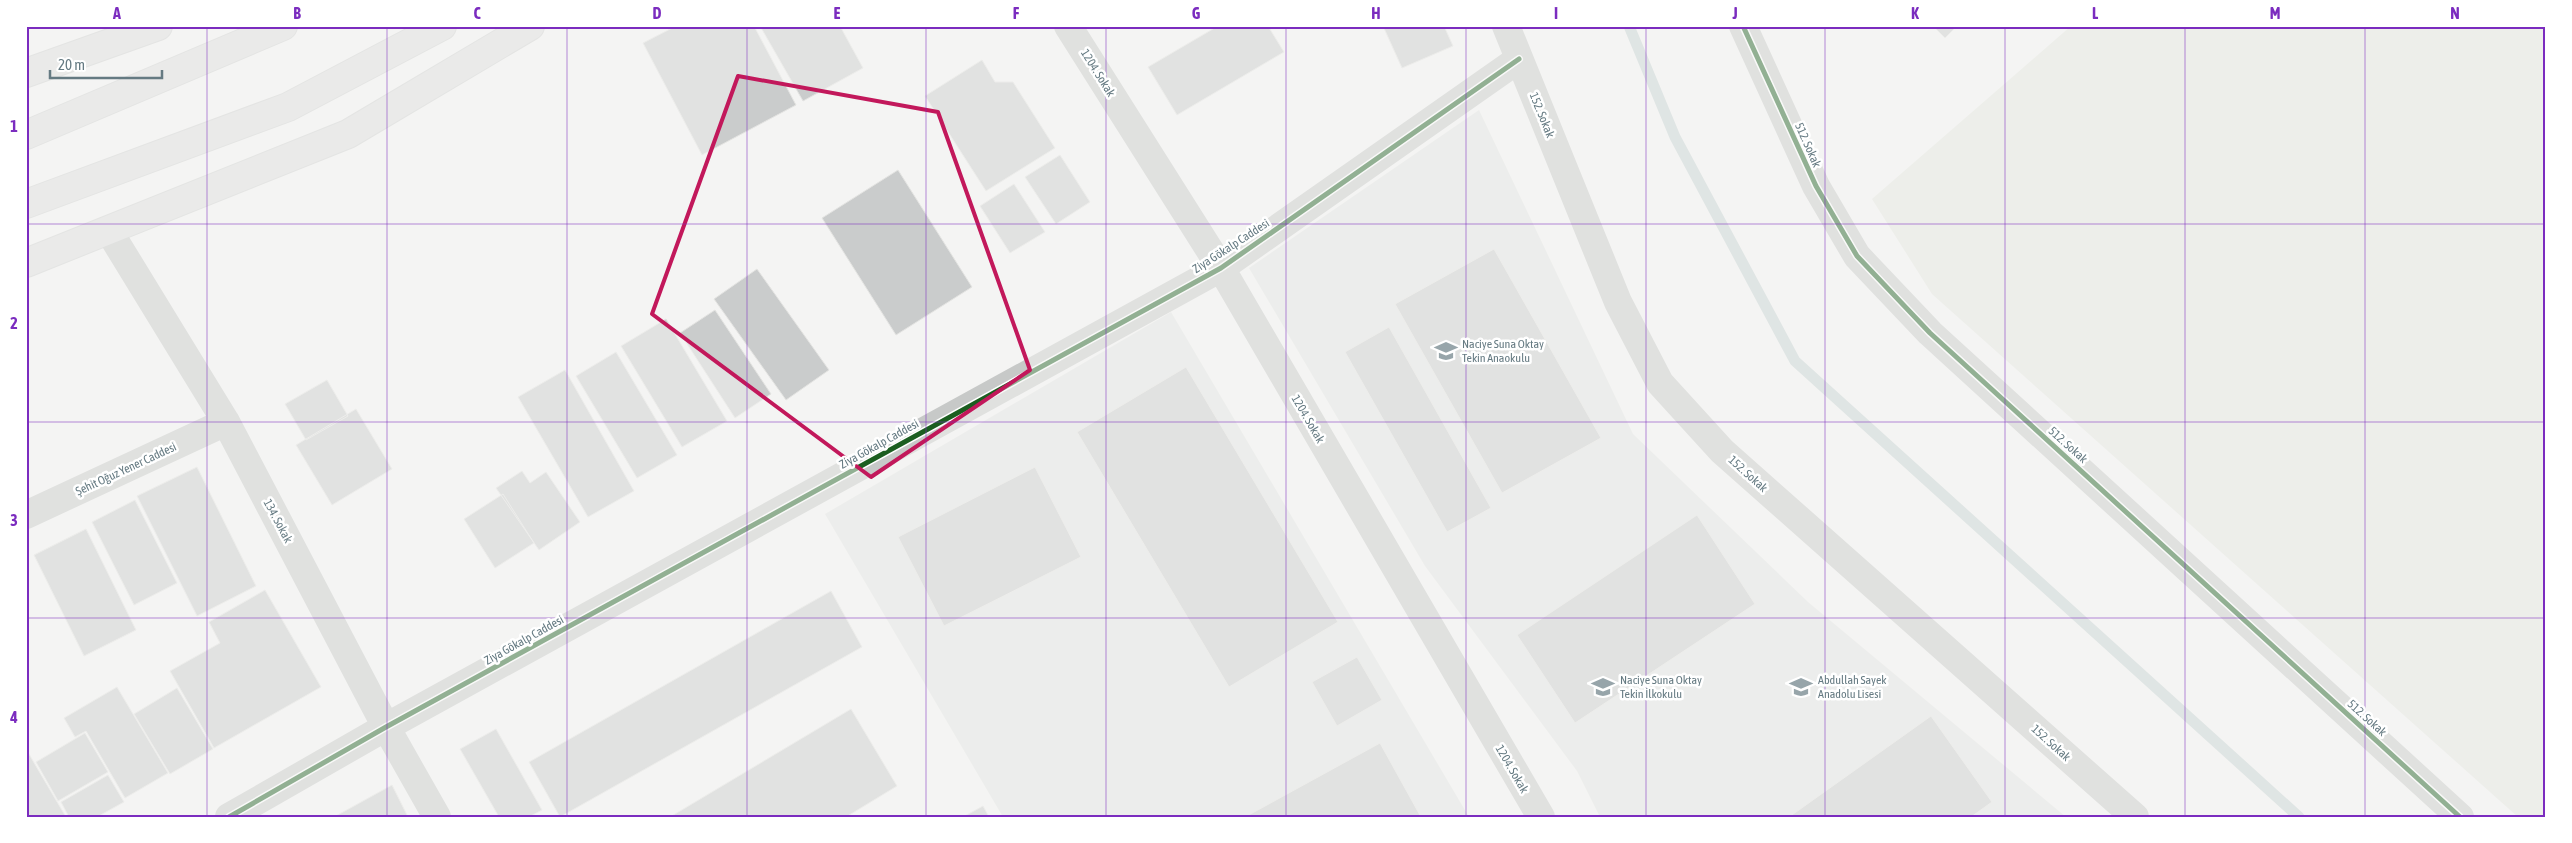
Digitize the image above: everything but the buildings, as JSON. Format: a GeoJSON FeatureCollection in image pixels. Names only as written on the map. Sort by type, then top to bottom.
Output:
{"type":"FeatureCollection","features":[{"type":"Feature","properties":{"kind":"highway"},"geometry":{"type":"LineString","coordinates":[[26,74],[158,26]]}},
{"type":"Feature","properties":{"kind":"highway"},"geometry":{"type":"LineString","coordinates":[[26,135],[282,26]]}},
{"type":"Feature","properties":{"kind":"highway"},"geometry":{"type":"LineString","coordinates":[[26,204],[288,107],[442,26]]}},
{"type":"Feature","properties":{"kind":"highway"},"geometry":{"type":"LineString","coordinates":[[26,263],[348,134],[530,26]]}},
{"type":"Feature","properties":{"kind":"street","name":"1204. Sokak"},"geometry":{"type":"LineString","coordinates":[[1068,26],[1221,268],[1541,817]]}},
{"type":"Feature","properties":{"kind":"street","name":"152. Sokak"},"geometry":{"type":"LineString","coordinates":[[1506,26],[1618,302],[1660,383],[1722,451],[2135,817]]}},
{"type":"Feature","properties":{"kind":"street","name":"512. Sokak"},"geometry":{"type":"LineString","coordinates":[[1743,26],[1816,186],[1857,256],[1930,332],[2460,817]]}},
{"type":"Feature","properties":{"kind":"street","name":"Ziya Gökalp Caddesi"},"geometry":{"type":"LineString","coordinates":[[229,817],[386,727],[1221,268],[1519,59]]}},
{"type":"Feature","properties":{"kind":"street","name":"134. Sokak"},"geometry":{"type":"LineString","coordinates":[[109,231],[226,422],[386,727],[437,817]]}},
{"type":"Feature","properties":{"kind":"street","name":"Şehit Oğuz Yener Caddesi"},"geometry":{"type":"LineString","coordinates":[[26,515],[226,422]]}},
{"type":"Feature","properties":{"kind":"highlighted area"},"geometry":{"type":"Polygon","coordinates":[[[738,76],[938,112],[1030,370],[871,477],[652,314],[738,76]]]}},
{"type":"Feature","properties":{"kind":"shaded area"},"geometry":{"type":"Polygon","coordinates":[[[2071,26],[2546,26],[2546,817],[2518,817],[1932,294],[1872,199],[2071,26]]]}},
{"type":"Feature","properties":{"kind":"shaded area"},"geometry":{"type":"Polygon","coordinates":[[[1479,110],[1633,434],[1808,602],[2066,817],[1600,817],[1577,771],[1425,566],[1249,268],[1479,110]]]}},
{"type":"Feature","properties":{"kind":"shaded area"},"geometry":{"type":"Polygon","coordinates":[[[1171,312],[1469,817],[1003,817],[825,514],[1171,312]]]}},
{"type":"Feature","properties":{"kind":"waterway"},"geometry":{"type":"LineString","coordinates":[[1629,26],[1675,137],[1795,361],[2299,817]]}},
{"type":"Feature","properties":{"kind":"cycle path"},"geometry":{"type":"LineString","coordinates":[[1743,26],[1816,186],[1857,256],[1930,333],[2460,817]]}},
{"type":"Feature","properties":{"kind":"cycle path"},"geometry":{"type":"LineString","coordinates":[[229,817],[386,727],[1221,268],[1519,59]]}},
{"type":"Feature","properties":{"kind":"place","name":"Naciye Suna Oktay Tekin Anaokulu"},"geometry":{"type":"Point","coordinates":[1446,351]}},
{"type":"Feature","properties":{"kind":"place","name":"Naciye Suna Oktay Tekin İlkokulu"},"geometry":{"type":"Point","coordinates":[1603,687]}},
{"type":"Feature","properties":{"kind":"place","name":"Abdullah Sayek Anadolu Lisesi"},"geometry":{"type":"Point","coordinates":[1801,687]}}]}
